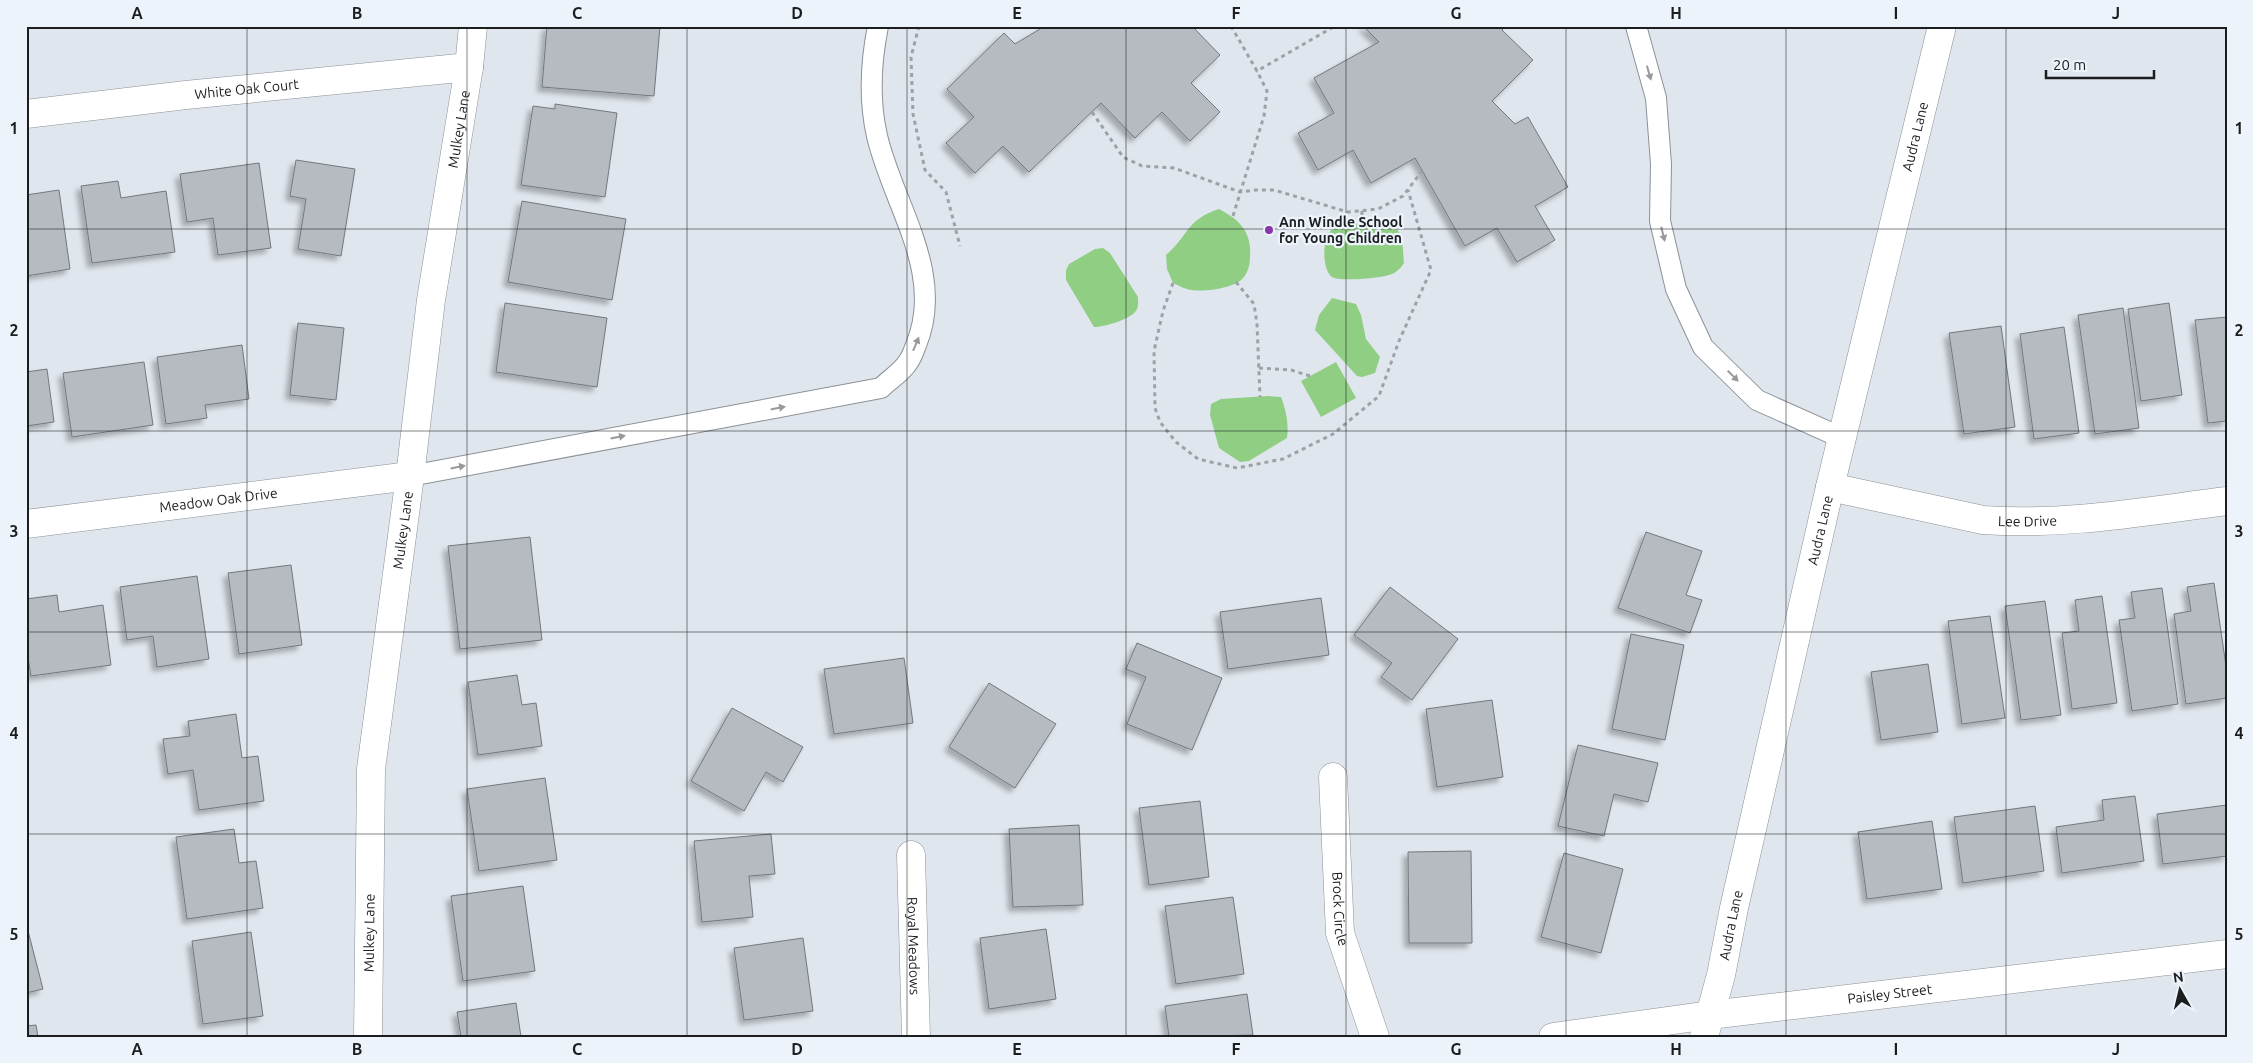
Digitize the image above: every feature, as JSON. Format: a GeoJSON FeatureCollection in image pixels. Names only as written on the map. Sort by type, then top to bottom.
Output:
{"type":"FeatureCollection","features":[{"type":"Feature","properties":{"kind":"street","name":"Mulkey Lane"},"geometry":{"type":"LineString","coordinates":[[368,1037],[371,769],[410,476],[431,300],[469,67],[473,26]]}},
{"type":"Feature","properties":{"kind":"street","name":"Audra Lane"},"geometry":{"type":"LineString","coordinates":[[1707,1026],[1721,975],[1734,908],[1830,486],[1942,26]]}},
{"type":"Feature","properties":{"kind":"street","name":"White Oak Court"},"geometry":{"type":"LineString","coordinates":[[26,114],[186,94],[469,67]]}},
{"type":"Feature","properties":{"kind":"street","name":"Meadow Oak Drive"},"geometry":{"type":"LineString","coordinates":[[26,524],[410,476]]}},
{"type":"Feature","properties":{"kind":"street","name":"Lee Drive"},"geometry":{"type":"LineString","coordinates":[[1830,486],[1983,520],[2005,522],[2067,520],[2227,501]]}},
{"type":"Feature","properties":{"kind":"street","name":"Brock Circle"},"geometry":{"type":"LineString","coordinates":[[1333,777],[1340,932],[1375,1037]]}},
{"type":"Feature","properties":{"kind":"street","name":"Royal Meadows"},"geometry":{"type":"LineString","coordinates":[[911,854],[916,1037]]}},
{"type":"Feature","properties":{"kind":"street","name":"Paisley Street"},"geometry":{"type":"LineString","coordinates":[[1553,1037],[1707,1026],[2227,954]]}},
{"type":"Feature","properties":{"kind":"lane"},"geometry":{"type":"LineString","coordinates":[[410,476],[881,388],[908,363],[924,326],[926,292],[913,236],[877,136],[872,90],[874,46],[878,26]]}},
{"type":"Feature","properties":{"kind":"lane"},"geometry":{"type":"LineString","coordinates":[[1636,26],[1656,98],[1661,164],[1660,221],[1676,289],[1703,347],[1757,400],[1842,438]]}},
{"type":"Feature","properties":{"kind":"path"},"geometry":{"type":"LineString","coordinates":[[919,26],[912,57],[913,114],[925,170],[946,192],[960,246]]}},
{"type":"Feature","properties":{"kind":"path"},"geometry":{"type":"LineString","coordinates":[[1231,26],[1267,91],[1264,116],[1233,216]]}},
{"type":"Feature","properties":{"kind":"path"},"geometry":{"type":"LineString","coordinates":[[1257,71],[1335,26]]}},
{"type":"Feature","properties":{"kind":"path"},"geometry":{"type":"LineString","coordinates":[[1092,112],[1123,157],[1142,166],[1174,168],[1240,192],[1274,190],[1348,212],[1378,209],[1403,196],[1422,171]]}},
{"type":"Feature","properties":{"kind":"path"},"geometry":{"type":"LineString","coordinates":[[1173,283],[1162,311],[1154,350],[1155,408],[1160,422],[1176,442],[1198,459],[1238,468],[1283,459],[1333,434],[1379,396],[1399,341],[1431,270],[1408,190]]}},
{"type":"Feature","properties":{"kind":"path"},"geometry":{"type":"LineString","coordinates":[[1362,210],[1362,225]]}},
{"type":"Feature","properties":{"kind":"path"},"geometry":{"type":"LineString","coordinates":[[1236,282],[1254,304],[1260,397]]}},
{"type":"Feature","properties":{"kind":"path"},"geometry":{"type":"LineString","coordinates":[[1259,368],[1291,370],[1310,376]]}},
{"type":"Feature","properties":{"kind":"green space"},"geometry":{"type":"Polygon","coordinates":[[[1219,209],[1239,222],[1247,234],[1250,248],[1250,263],[1246,274],[1239,282],[1232,285],[1208,290],[1185,289],[1173,283],[1167,269],[1166,255],[1194,223],[1208,213],[1219,209]]]}},
{"type":"Feature","properties":{"kind":"green space"},"geometry":{"type":"Polygon","coordinates":[[[1348,224],[1387,224],[1397,230],[1402,239],[1404,263],[1396,272],[1384,276],[1351,279],[1332,277],[1328,273],[1324,250],[1325,242],[1332,229],[1348,224]]]}},
{"type":"Feature","properties":{"kind":"green space"},"geometry":{"type":"Polygon","coordinates":[[[1103,248],[1110,253],[1138,297],[1138,305],[1135,312],[1127,318],[1094,327],[1066,280],[1066,270],[1069,264],[1095,249],[1103,248]]]}},
{"type":"Feature","properties":{"kind":"green space"},"geometry":{"type":"Polygon","coordinates":[[[1332,298],[1356,304],[1361,315],[1366,339],[1380,357],[1375,373],[1362,377],[1357,376],[1315,330],[1319,315],[1332,298]]]}},
{"type":"Feature","properties":{"kind":"green space"},"geometry":{"type":"Polygon","coordinates":[[[1336,362],[1356,398],[1321,417],[1301,381],[1336,362]]]}},
{"type":"Feature","properties":{"kind":"green space"},"geometry":{"type":"Polygon","coordinates":[[[1281,397],[1287,417],[1287,438],[1249,461],[1240,462],[1219,448],[1210,415],[1211,404],[1221,399],[1281,397]]]}},
{"type":"Feature","properties":{"kind":"building"},"geometry":{"type":"Polygon","coordinates":[[[547,26],[660,26],[654,96],[542,87],[547,26]]]}},
{"type":"Feature","properties":{"kind":"building"},"geometry":{"type":"Polygon","coordinates":[[[1045,26],[1192,26],[1220,55],[1191,83],[1220,112],[1190,141],[1162,112],[1135,138],[1101,103],[1029,172],[1003,146],[975,173],[946,143],[974,117],[947,89],[1004,33],[1015,44],[1045,26]]]}},
{"type":"Feature","properties":{"kind":"building","name":"Ann Windle School for Young Children"},"geometry":{"type":"Polygon","coordinates":[[[1363,26],[1506,26],[1502,30],[1533,60],[1492,101],[1515,124],[1528,117],[1568,187],[1535,206],[1555,240],[1517,262],[1497,228],[1465,246],[1415,158],[1371,183],[1353,150],[1318,170],[1298,133],[1334,113],[1314,78],[1379,42],[1363,26]]]}},
{"type":"Feature","properties":{"kind":"building"},"geometry":{"type":"Polygon","coordinates":[[[555,104],[617,113],[605,197],[521,185],[533,106],[555,109],[555,104]]]}},
{"type":"Feature","properties":{"kind":"building"},"geometry":{"type":"Polygon","coordinates":[[[296,160],[355,169],[341,256],[298,249],[306,199],[290,196],[296,160]]]}},
{"type":"Feature","properties":{"kind":"building"},"geometry":{"type":"Polygon","coordinates":[[[259,163],[271,248],[218,255],[213,218],[187,222],[180,174],[259,163]]]}},
{"type":"Feature","properties":{"kind":"building"},"geometry":{"type":"Polygon","coordinates":[[[118,181],[121,198],[166,191],[175,252],[92,263],[81,186],[118,181]]]}},
{"type":"Feature","properties":{"kind":"building"},"geometry":{"type":"Polygon","coordinates":[[[59,190],[70,269],[26,276],[26,195],[59,190]]]}},
{"type":"Feature","properties":{"kind":"building"},"geometry":{"type":"Polygon","coordinates":[[[522,201],[626,219],[612,300],[508,282],[522,201]]]}},
{"type":"Feature","properties":{"kind":"building"},"geometry":{"type":"Polygon","coordinates":[[[505,303],[607,318],[597,387],[496,372],[505,303]]]}},
{"type":"Feature","properties":{"kind":"building"},"geometry":{"type":"Polygon","coordinates":[[[2169,303],[2182,395],[2141,401],[2128,309],[2169,303]]]}},
{"type":"Feature","properties":{"kind":"building"},"geometry":{"type":"Polygon","coordinates":[[[2123,308],[2139,428],[2095,434],[2078,315],[2123,308]]]}},
{"type":"Feature","properties":{"kind":"building"},"geometry":{"type":"Polygon","coordinates":[[[2227,317],[2227,421],[2208,423],[2195,320],[2227,317]]]}},
{"type":"Feature","properties":{"kind":"building"},"geometry":{"type":"Polygon","coordinates":[[[298,323],[344,328],[336,400],[290,395],[298,323]]]}},
{"type":"Feature","properties":{"kind":"building"},"geometry":{"type":"Polygon","coordinates":[[[2001,326],[2015,427],[1964,434],[1949,333],[2001,326]]]}},
{"type":"Feature","properties":{"kind":"building"},"geometry":{"type":"Polygon","coordinates":[[[2064,327],[2079,433],[2034,439],[2020,334],[2064,327]]]}},
{"type":"Feature","properties":{"kind":"building"},"geometry":{"type":"Polygon","coordinates":[[[242,345],[249,399],[205,405],[207,418],[166,424],[157,357],[242,345]]]}},
{"type":"Feature","properties":{"kind":"building"},"geometry":{"type":"Polygon","coordinates":[[[144,362],[153,425],[72,437],[63,373],[144,362]]]}},
{"type":"Feature","properties":{"kind":"building"},"geometry":{"type":"Polygon","coordinates":[[[47,369],[54,422],[26,426],[26,372],[47,369]]]}},
{"type":"Feature","properties":{"kind":"building"},"geometry":{"type":"Polygon","coordinates":[[[1646,532],[1702,551],[1686,595],[1702,600],[1690,633],[1618,608],[1646,532]]]}},
{"type":"Feature","properties":{"kind":"building"},"geometry":{"type":"Polygon","coordinates":[[[530,537],[542,640],[460,649],[448,546],[530,537]]]}},
{"type":"Feature","properties":{"kind":"building"},"geometry":{"type":"Polygon","coordinates":[[[291,565],[302,645],[239,654],[228,573],[291,565]]]}},
{"type":"Feature","properties":{"kind":"building"},"geometry":{"type":"Polygon","coordinates":[[[197,576],[209,659],[157,667],[153,636],[127,640],[120,587],[197,576]]]}},
{"type":"Feature","properties":{"kind":"building"},"geometry":{"type":"Polygon","coordinates":[[[2214,583],[2227,673],[2227,698],[2186,704],[2174,614],[2191,611],[2187,587],[2214,583]]]}},
{"type":"Feature","properties":{"kind":"building"},"geometry":{"type":"Polygon","coordinates":[[[1390,587],[1458,639],[1412,700],[1381,677],[1392,663],[1354,635],[1390,587]]]}},
{"type":"Feature","properties":{"kind":"building"},"geometry":{"type":"Polygon","coordinates":[[[2162,588],[2178,704],[2132,711],[2119,620],[2135,618],[2131,592],[2162,588]]]}},
{"type":"Feature","properties":{"kind":"building"},"geometry":{"type":"Polygon","coordinates":[[[57,595],[59,612],[103,605],[111,665],[31,676],[26,646],[26,599],[57,595]]]}},
{"type":"Feature","properties":{"kind":"building"},"geometry":{"type":"Polygon","coordinates":[[[2102,596],[2117,703],[2072,709],[2062,633],[2079,631],[2075,600],[2102,596]]]}},
{"type":"Feature","properties":{"kind":"building"},"geometry":{"type":"Polygon","coordinates":[[[1321,598],[1329,655],[1228,669],[1220,612],[1321,598]]]}},
{"type":"Feature","properties":{"kind":"building"},"geometry":{"type":"Polygon","coordinates":[[[2045,601],[2061,715],[2021,720],[2005,606],[2045,601]]]}},
{"type":"Feature","properties":{"kind":"building"},"geometry":{"type":"Polygon","coordinates":[[[1990,616],[2005,718],[1962,724],[1948,621],[1990,616]]]}},
{"type":"Feature","properties":{"kind":"building"},"geometry":{"type":"Polygon","coordinates":[[[1631,634],[1684,645],[1665,740],[1612,729],[1631,634]]]}},
{"type":"Feature","properties":{"kind":"building"},"geometry":{"type":"Polygon","coordinates":[[[1137,643],[1222,678],[1192,750],[1127,724],[1146,677],[1126,669],[1137,643]]]}},
{"type":"Feature","properties":{"kind":"building"},"geometry":{"type":"Polygon","coordinates":[[[904,658],[913,723],[834,734],[824,669],[904,658]]]}},
{"type":"Feature","properties":{"kind":"building"},"geometry":{"type":"Polygon","coordinates":[[[1928,664],[1938,732],[1881,740],[1871,672],[1928,664]]]}},
{"type":"Feature","properties":{"kind":"building"},"geometry":{"type":"Polygon","coordinates":[[[517,675],[522,705],[536,703],[542,746],[478,755],[468,682],[517,675]]]}},
{"type":"Feature","properties":{"kind":"building"},"geometry":{"type":"Polygon","coordinates":[[[989,683],[1056,724],[1015,788],[949,747],[989,683]]]}},
{"type":"Feature","properties":{"kind":"building"},"geometry":{"type":"Polygon","coordinates":[[[1492,700],[1503,777],[1437,787],[1426,709],[1492,700]]]}},
{"type":"Feature","properties":{"kind":"building"},"geometry":{"type":"Polygon","coordinates":[[[732,708],[803,747],[783,782],[766,772],[744,811],[691,781],[732,708]]]}},
{"type":"Feature","properties":{"kind":"building"},"geometry":{"type":"Polygon","coordinates":[[[236,714],[242,758],[258,756],[264,801],[199,810],[193,770],[168,774],[163,739],[190,736],[188,721],[236,714]]]}},
{"type":"Feature","properties":{"kind":"building"},"geometry":{"type":"Polygon","coordinates":[[[1578,745],[1658,763],[1648,802],[1614,794],[1604,836],[1558,826],[1578,745]]]}},
{"type":"Feature","properties":{"kind":"building"},"geometry":{"type":"Polygon","coordinates":[[[545,778],[557,860],[479,871],[467,789],[545,778]]]}},
{"type":"Feature","properties":{"kind":"building"},"geometry":{"type":"Polygon","coordinates":[[[2135,796],[2144,861],[2062,873],[2056,827],[2104,820],[2102,800],[2135,796]]]}},
{"type":"Feature","properties":{"kind":"building"},"geometry":{"type":"Polygon","coordinates":[[[1200,801],[1209,877],[1149,885],[1139,808],[1200,801]]]}},
{"type":"Feature","properties":{"kind":"building"},"geometry":{"type":"Polygon","coordinates":[[[2227,805],[2227,856],[2163,864],[2157,814],[2227,805]]]}},
{"type":"Feature","properties":{"kind":"building"},"geometry":{"type":"Polygon","coordinates":[[[2035,806],[2044,871],[1963,883],[1954,817],[2035,806]]]}},
{"type":"Feature","properties":{"kind":"building"},"geometry":{"type":"Polygon","coordinates":[[[1932,821],[1942,889],[1867,899],[1858,832],[1932,821]]]}},
{"type":"Feature","properties":{"kind":"building"},"geometry":{"type":"Polygon","coordinates":[[[1079,825],[1083,905],[1013,907],[1009,829],[1079,825]]]}},
{"type":"Feature","properties":{"kind":"building"},"geometry":{"type":"Polygon","coordinates":[[[234,829],[239,863],[256,861],[263,908],[187,919],[176,837],[234,829]]]}},
{"type":"Feature","properties":{"kind":"building"},"geometry":{"type":"Polygon","coordinates":[[[771,834],[775,874],[749,876],[753,917],[702,922],[694,841],[771,834]]]}},
{"type":"Feature","properties":{"kind":"building"},"geometry":{"type":"Polygon","coordinates":[[[1471,851],[1472,943],[1409,943],[1408,852],[1471,851]]]}},
{"type":"Feature","properties":{"kind":"building"},"geometry":{"type":"Polygon","coordinates":[[[1564,853],[1623,869],[1601,953],[1541,937],[1564,853]]]}},
{"type":"Feature","properties":{"kind":"building"},"geometry":{"type":"Polygon","coordinates":[[[523,886],[535,971],[463,981],[451,896],[523,886]]]}},
{"type":"Feature","properties":{"kind":"building"},"geometry":{"type":"Polygon","coordinates":[[[1233,897],[1244,974],[1176,984],[1165,906],[1233,897]]]}},
{"type":"Feature","properties":{"kind":"building"},"geometry":{"type":"Polygon","coordinates":[[[26,923],[43,989],[26,993],[26,923]]]}},
{"type":"Feature","properties":{"kind":"building"},"geometry":{"type":"Polygon","coordinates":[[[1046,929],[1056,999],[989,1009],[980,938],[1046,929]]]}},
{"type":"Feature","properties":{"kind":"building"},"geometry":{"type":"Polygon","coordinates":[[[251,932],[263,1016],[203,1024],[192,941],[251,932]]]}},
{"type":"Feature","properties":{"kind":"building"},"geometry":{"type":"Polygon","coordinates":[[[803,938],[813,1011],[744,1020],[734,948],[803,938]]]}},
{"type":"Feature","properties":{"kind":"building"},"geometry":{"type":"Polygon","coordinates":[[[1247,994],[1253,1035],[1169,1037],[1165,1006],[1247,994]]]}},
{"type":"Feature","properties":{"kind":"building"},"geometry":{"type":"Polygon","coordinates":[[[516,1003],[521,1037],[461,1037],[457,1012],[516,1003]]]}},
{"type":"Feature","properties":{"kind":"building"},"geometry":{"type":"Polygon","coordinates":[[[36,1025],[38,1037],[26,1037],[26,1026],[36,1025]]]}},
{"type":"Feature","properties":{"kind":"place","name":"Ann Windle School for Young Children"},"geometry":{"type":"Point","coordinates":[1269,230]}}]}
